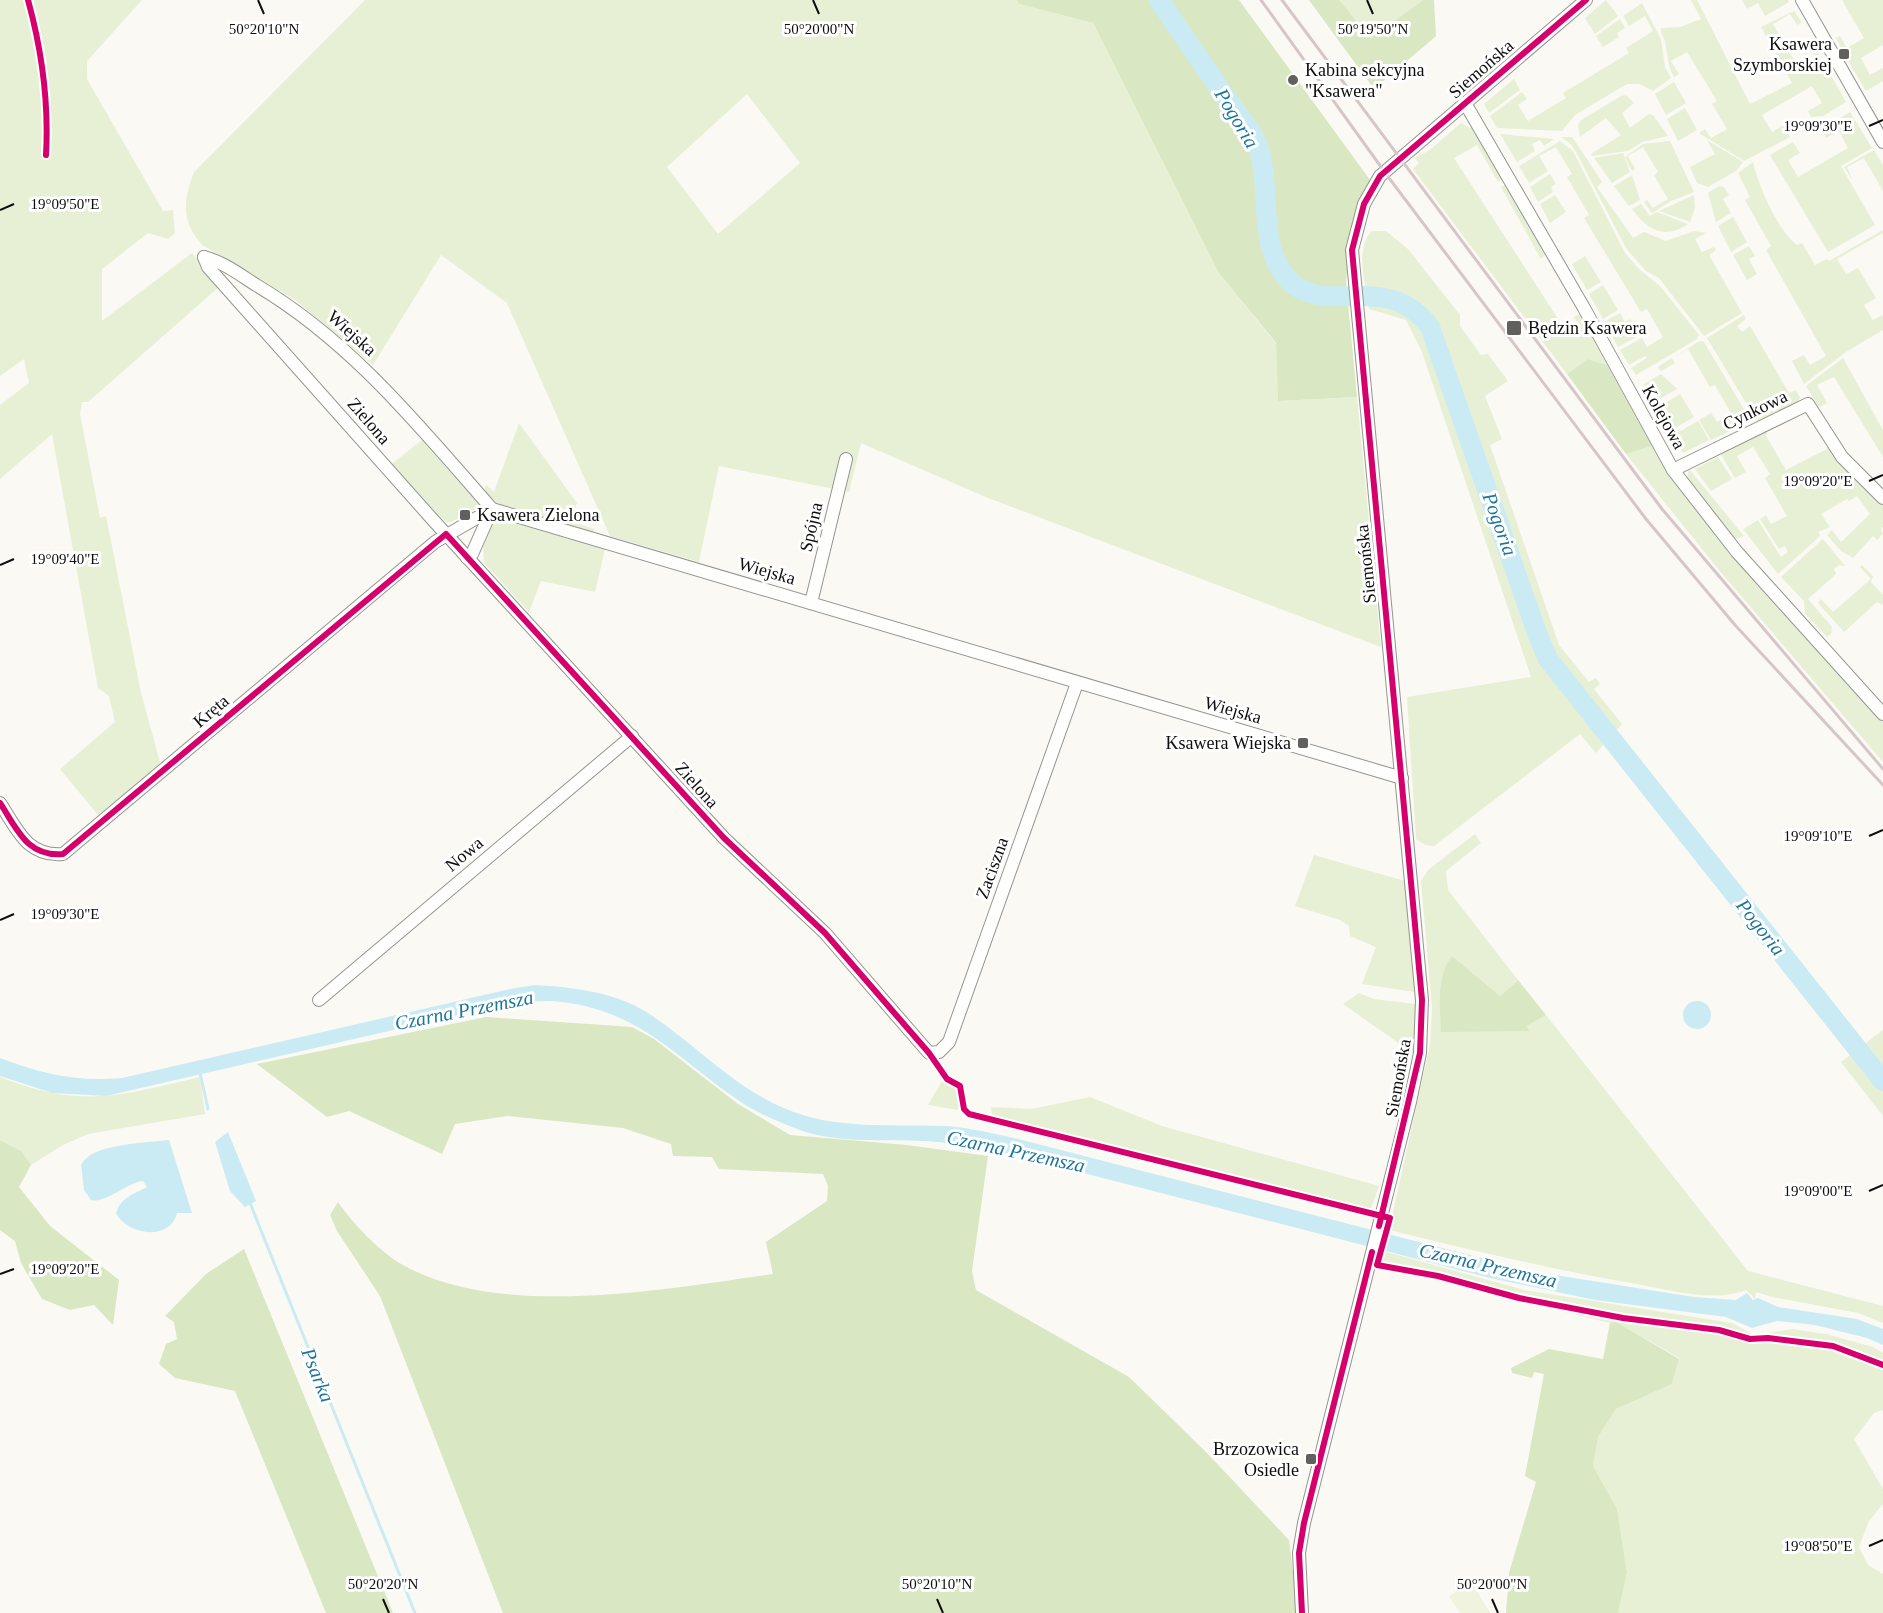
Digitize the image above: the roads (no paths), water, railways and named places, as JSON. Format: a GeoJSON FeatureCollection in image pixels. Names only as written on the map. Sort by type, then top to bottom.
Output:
{"type":"FeatureCollection","features":[{"type":"Feature","properties":{"kind":"street","name":"Siemońska"},"geometry":{"type":"LineString","coordinates":[[1302,1613],[1299,1553],[1304,1523],[1381,1220],[1420,1053],[1422,1000],[1352,250],[1364,204],[1376,180],[1586,0]]}},
{"type":"Feature","properties":{"kind":"street"},"geometry":{"type":"LineString","coordinates":[[1802,0],[1883,142]]}},
{"type":"Feature","properties":{"kind":"street","name":"Kolejowa"},"geometry":{"type":"LineString","coordinates":[[1465,103],[1486,134],[1673,470],[1737,552],[1883,714]]}},
{"type":"Feature","properties":{"kind":"street","name":"Wiejska"},"geometry":{"type":"LineString","coordinates":[[204,257],[217,261],[278,298],[348,352],[401,406],[492,509],[1402,778]]}},
{"type":"Feature","properties":{"kind":"street","name":"Zielona"},"geometry":{"type":"LineString","coordinates":[[204,257],[208,267],[467,558],[724,838],[825,933],[929,1053]]}},
{"type":"Feature","properties":{"kind":"street","name":"Cynkowa"},"geometry":{"type":"LineString","coordinates":[[1673,470],[1808,404],[1842,457],[1883,498]]}},
{"type":"Feature","properties":{"kind":"street","name":"Spójna"},"geometry":{"type":"LineString","coordinates":[[811,603],[846,459]]}},
{"type":"Feature","properties":{"kind":"street"},"geometry":{"type":"LineString","coordinates":[[446,534],[492,509]]}},
{"type":"Feature","properties":{"kind":"street"},"geometry":{"type":"LineString","coordinates":[[467,558],[472,554],[492,509]]}},
{"type":"Feature","properties":{"kind":"street","name":"Kręta"},"geometry":{"type":"LineString","coordinates":[[0,803],[32,848],[43,854],[63,854],[446,534]]}},
{"type":"Feature","properties":{"kind":"street","name":"Zaciszna"},"geometry":{"type":"LineString","coordinates":[[929,1053],[939,1053],[949,1042],[1077,683]]}},
{"type":"Feature","properties":{"kind":"street","name":"Nowa"},"geometry":{"type":"LineString","coordinates":[[319,1000],[632,736]]}},
{"type":"Feature","properties":{"kind":"water","name":"Czarna Przemsza"},"geometry":{"type":"Polygon","coordinates":[[[535,985],[564,987],[608,995],[635,1006],[667,1026],[741,1084],[781,1107],[803,1115],[855,1124],[952,1127],[997,1134],[1536,1272],[1694,1297],[1736,1300],[1747,1293],[1753,1300],[1758,1298],[1778,1307],[1857,1319],[1883,1329],[1883,1345],[1867,1338],[1815,1325],[1777,1321],[1752,1328],[1726,1317],[1595,1300],[1490,1278],[995,1150],[941,1142],[845,1139],[815,1134],[800,1130],[745,1105],[636,1026],[590,1007],[562,1002],[538,1001],[498,1006],[106,1096],[52,1093],[0,1076],[0,1058],[60,1076],[89,1079],[122,1078],[535,985]]]}},
{"type":"Feature","properties":{"kind":"water"},"geometry":{"type":"Polygon","coordinates":[[[1697,1001],[1707,1005],[1711,1015],[1707,1025],[1697,1029],[1687,1025],[1683,1015],[1687,1005],[1697,1001]]]}},
{"type":"Feature","properties":{"kind":"water"},"geometry":{"type":"Polygon","coordinates":[[[228,1132],[256,1201],[245,1207],[230,1191],[215,1142],[228,1132]]]}},
{"type":"Feature","properties":{"kind":"water"},"geometry":{"type":"Polygon","coordinates":[[[169,1140],[192,1213],[177,1213],[173,1222],[166,1228],[148,1232],[129,1227],[116,1213],[121,1203],[147,1187],[143,1181],[97,1200],[91,1200],[84,1190],[81,1165],[96,1152],[120,1145],[169,1140]]]}},
{"type":"Feature","properties":{"kind":"waterway","name":"Pogoria"},"geometry":{"type":"LineString","coordinates":[[1159,0],[1255,139],[1262,160],[1271,247],[1286,277],[1301,289],[1318,295],[1374,296],[1393,300],[1412,309],[1430,327],[1548,659],[1883,1081]]}},
{"type":"Feature","properties":{"kind":"waterway","name":"Psarka"},"geometry":{"type":"LineString","coordinates":[[200,1073],[208,1109]]}},
{"type":"Feature","properties":{"kind":"waterway","name":"Psarka"},"geometry":{"type":"LineString","coordinates":[[250,1203],[415,1613]]}},
{"type":"Feature","properties":{"kind":"railway"},"geometry":{"type":"LineString","coordinates":[[1261,0],[1389,178],[1646,519],[1735,625],[1883,785]]}},
{"type":"Feature","properties":{"kind":"railway"},"geometry":{"type":"LineString","coordinates":[[1282,0],[1662,509],[1883,769]]}},
{"type":"Feature","properties":{"kind":"place","name":"Ksawera Szymborskiej"},"geometry":{"type":"Point","coordinates":[1844,54]}},
{"type":"Feature","properties":{"kind":"place","name":"Kabina sekcyjna \"Ksawera\""},"geometry":{"type":"Point","coordinates":[1293,80]}},
{"type":"Feature","properties":{"kind":"place","name":"Będzin Ksawera"},"geometry":{"type":"Point","coordinates":[1514,328]}},
{"type":"Feature","properties":{"kind":"place","name":"Ksawera Zielona"},"geometry":{"type":"Point","coordinates":[465,515]}},
{"type":"Feature","properties":{"kind":"place","name":"Ksawera Wiejska"},"geometry":{"type":"Point","coordinates":[1303,743]}},
{"type":"Feature","properties":{"kind":"place","name":"Brzozowica Osiedle"},"geometry":{"type":"Point","coordinates":[1311,1459]}}]}
